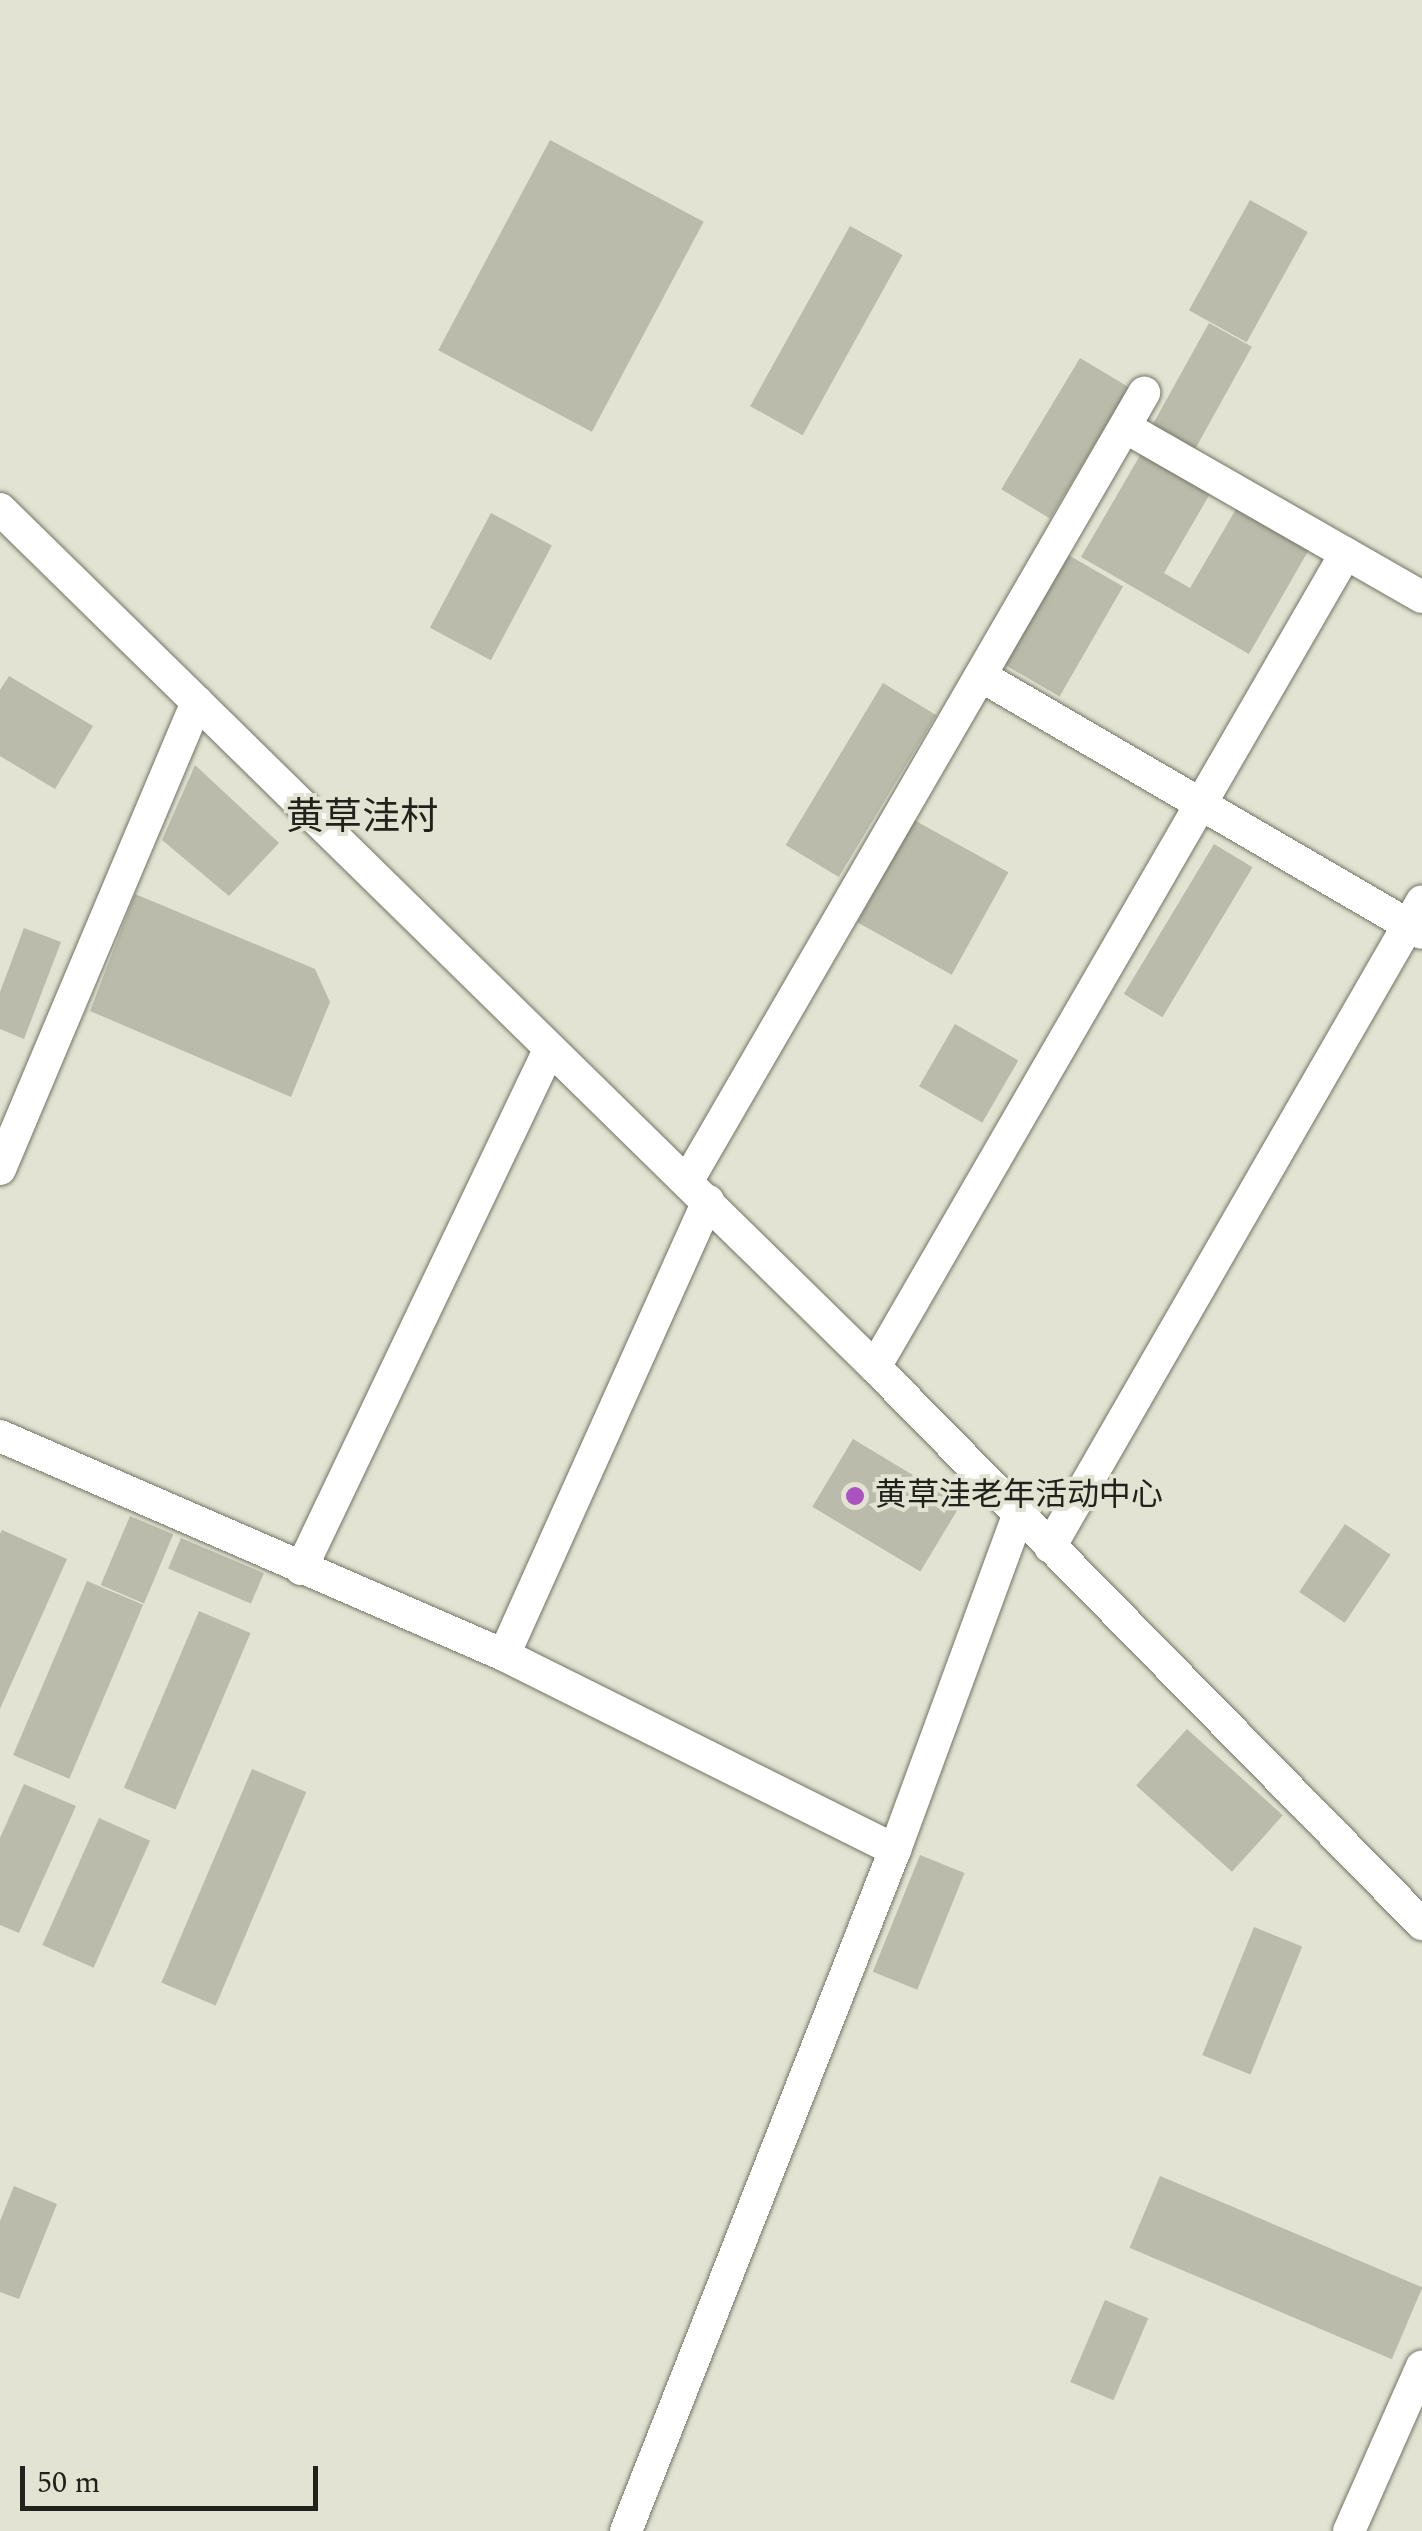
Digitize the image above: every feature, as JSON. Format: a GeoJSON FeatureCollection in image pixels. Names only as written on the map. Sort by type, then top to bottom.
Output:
{"type":"FeatureCollection","features":[{"type":"Feature","properties":{"kind":"street"},"geometry":{"type":"LineString","coordinates":[[504,1655],[698,1190],[981,676],[1144,394]]}},
{"type":"Feature","properties":{"kind":"street"},"geometry":{"type":"LineString","coordinates":[[1125,426],[1422,597]]}},
{"type":"Feature","properties":{"kind":"street"},"geometry":{"type":"LineString","coordinates":[[0,508],[876,1367],[1422,1924]]}},
{"type":"Feature","properties":{"kind":"street"},"geometry":{"type":"LineString","coordinates":[[876,1367],[1346,553]]}},
{"type":"Feature","properties":{"kind":"street"},"geometry":{"type":"LineString","coordinates":[[981,676],[1201,808],[1417,919],[1050,1547]]}},
{"type":"Feature","properties":{"kind":"street"},"geometry":{"type":"LineString","coordinates":[[0,1169],[197,702]]}},
{"type":"Feature","properties":{"kind":"street"},"geometry":{"type":"LineString","coordinates":[[301,1570],[550,1048]]}},
{"type":"Feature","properties":{"kind":"street"},"geometry":{"type":"LineString","coordinates":[[0,1436],[504,1655],[895,1850]]}},
{"type":"Feature","properties":{"kind":"street"},"geometry":{"type":"LineString","coordinates":[[626,2531],[895,1850],[1020,1513]]}},
{"type":"Feature","properties":{"kind":"street"},"geometry":{"type":"LineString","coordinates":[[1349,2531],[1422,2366]]}},
{"type":"Feature","properties":{"kind":"building"},"geometry":{"type":"Polygon","coordinates":[[[550,140],[704,222],[592,432],[438,350],[550,140]]]}},
{"type":"Feature","properties":{"kind":"building"},"geometry":{"type":"Polygon","coordinates":[[[1250,200],[1308,232],[1247,342],[1189,310],[1250,200]]]}},
{"type":"Feature","properties":{"kind":"building"},"geometry":{"type":"Polygon","coordinates":[[[850,226],[902,255],[803,435],[750,406],[850,226]]]}},
{"type":"Feature","properties":{"kind":"building"},"geometry":{"type":"Polygon","coordinates":[[[1209,323],[1252,347],[1195,449],[1152,425],[1209,323]]]}},
{"type":"Feature","properties":{"kind":"building"},"geometry":{"type":"Polygon","coordinates":[[[1080,358],[1129,387],[1050,519],[1001,489],[1080,358]]]}},
{"type":"Feature","properties":{"kind":"building"},"geometry":{"type":"Polygon","coordinates":[[[1142,452],[1211,492],[1164,573],[1190,588],[1239,504],[1311,546],[1249,654],[1081,557],[1142,452]]]}},
{"type":"Feature","properties":{"kind":"building"},"geometry":{"type":"Polygon","coordinates":[[[491,513],[552,545],[491,660],[430,628],[491,513]]]}},
{"type":"Feature","properties":{"kind":"building"},"geometry":{"type":"Polygon","coordinates":[[[1065,553],[1123,586],[1060,696],[1002,663],[1065,553]]]}},
{"type":"Feature","properties":{"kind":"building"},"geometry":{"type":"Polygon","coordinates":[[[9,676],[93,726],[55,789],[0,756],[0,690],[9,676]]]}},
{"type":"Feature","properties":{"kind":"building"},"geometry":{"type":"Polygon","coordinates":[[[883,683],[936,715],[839,877],[786,845],[883,683]]]}},
{"type":"Feature","properties":{"kind":"building"},"geometry":{"type":"Polygon","coordinates":[[[195,765],[279,843],[229,896],[162,840],[195,765]]]}},
{"type":"Feature","properties":{"kind":"building"},"geometry":{"type":"Polygon","coordinates":[[[914,820],[1008,872],[952,975],[857,922],[914,820]]]}},
{"type":"Feature","properties":{"kind":"building"},"geometry":{"type":"Polygon","coordinates":[[[1214,844],[1253,867],[1162,1017],[1124,994],[1214,844]]]}},
{"type":"Feature","properties":{"kind":"building"},"geometry":{"type":"Polygon","coordinates":[[[135,894],[315,969],[330,1002],[291,1097],[90,1011],[135,894]]]}},
{"type":"Feature","properties":{"kind":"building"},"geometry":{"type":"Polygon","coordinates":[[[24,928],[61,942],[24,1039],[0,1029],[0,992],[24,928]]]}},
{"type":"Feature","properties":{"kind":"building"},"geometry":{"type":"Polygon","coordinates":[[[955,1024],[1018,1060],[982,1123],[919,1086],[955,1024]]]}},
{"type":"Feature","properties":{"kind":"building"},"geometry":{"type":"Polygon","coordinates":[[[853,1439],[961,1504],[920,1572],[812,1507],[853,1439]]]}},
{"type":"Feature","properties":{"kind":"building"},"geometry":{"type":"Polygon","coordinates":[[[130,1516],[173,1534],[144,1603],[101,1585],[130,1516]]]}},
{"type":"Feature","properties":{"kind":"building"},"geometry":{"type":"Polygon","coordinates":[[[1345,1524],[1391,1555],[1345,1623],[1299,1592],[1345,1524]]]}},
{"type":"Feature","properties":{"kind":"building"},"geometry":{"type":"Polygon","coordinates":[[[2,1530],[67,1559],[0,1709],[0,1534],[2,1530]]]}},
{"type":"Feature","properties":{"kind":"building"},"geometry":{"type":"Polygon","coordinates":[[[181,1538],[264,1573],[251,1604],[168,1568],[181,1538]]]}},
{"type":"Feature","properties":{"kind":"building"},"geometry":{"type":"Polygon","coordinates":[[[87,1581],[143,1605],[69,1779],[13,1755],[87,1581]]]}},
{"type":"Feature","properties":{"kind":"building"},"geometry":{"type":"Polygon","coordinates":[[[199,1611],[251,1633],[176,1810],[124,1788],[199,1611]]]}},
{"type":"Feature","properties":{"kind":"building"},"geometry":{"type":"Polygon","coordinates":[[[1187,1729],[1283,1815],[1232,1872],[1136,1785],[1187,1729]]]}},
{"type":"Feature","properties":{"kind":"building"},"geometry":{"type":"Polygon","coordinates":[[[252,1769],[306,1792],[216,2006],[161,1983],[252,1769]]]}},
{"type":"Feature","properties":{"kind":"building"},"geometry":{"type":"Polygon","coordinates":[[[24,1784],[76,1806],[19,1933],[0,1925],[0,1838],[24,1784]]]}},
{"type":"Feature","properties":{"kind":"building"},"geometry":{"type":"Polygon","coordinates":[[[99,1818],[150,1841],[94,1968],[42,1945],[99,1818]]]}},
{"type":"Feature","properties":{"kind":"building"},"geometry":{"type":"Polygon","coordinates":[[[920,1855],[965,1873],[917,1990],[873,1972],[920,1855]]]}},
{"type":"Feature","properties":{"kind":"building"},"geometry":{"type":"Polygon","coordinates":[[[1254,1927],[1302,1946],[1251,2074],[1202,2055],[1254,1927]]]}},
{"type":"Feature","properties":{"kind":"building"},"geometry":{"type":"Polygon","coordinates":[[[1160,2176],[1422,2287],[1392,2359],[1130,2248],[1160,2176]]]}},
{"type":"Feature","properties":{"kind":"building"},"geometry":{"type":"Polygon","coordinates":[[[14,2186],[57,2204],[19,2299],[0,2292],[0,2221],[14,2186]]]}},
{"type":"Feature","properties":{"kind":"building"},"geometry":{"type":"Polygon","coordinates":[[[1105,2300],[1148,2318],[1113,2400],[1070,2382],[1105,2300]]]}},
{"type":"Feature","properties":{"kind":"place","name":"黄草洼老年活动中心"},"geometry":{"type":"Point","coordinates":[855,1496]}},
{"type":"Feature","properties":{"kind":"district","name":"黄草洼村"},"geometry":{"type":"Point","coordinates":[362,819]}}]}
